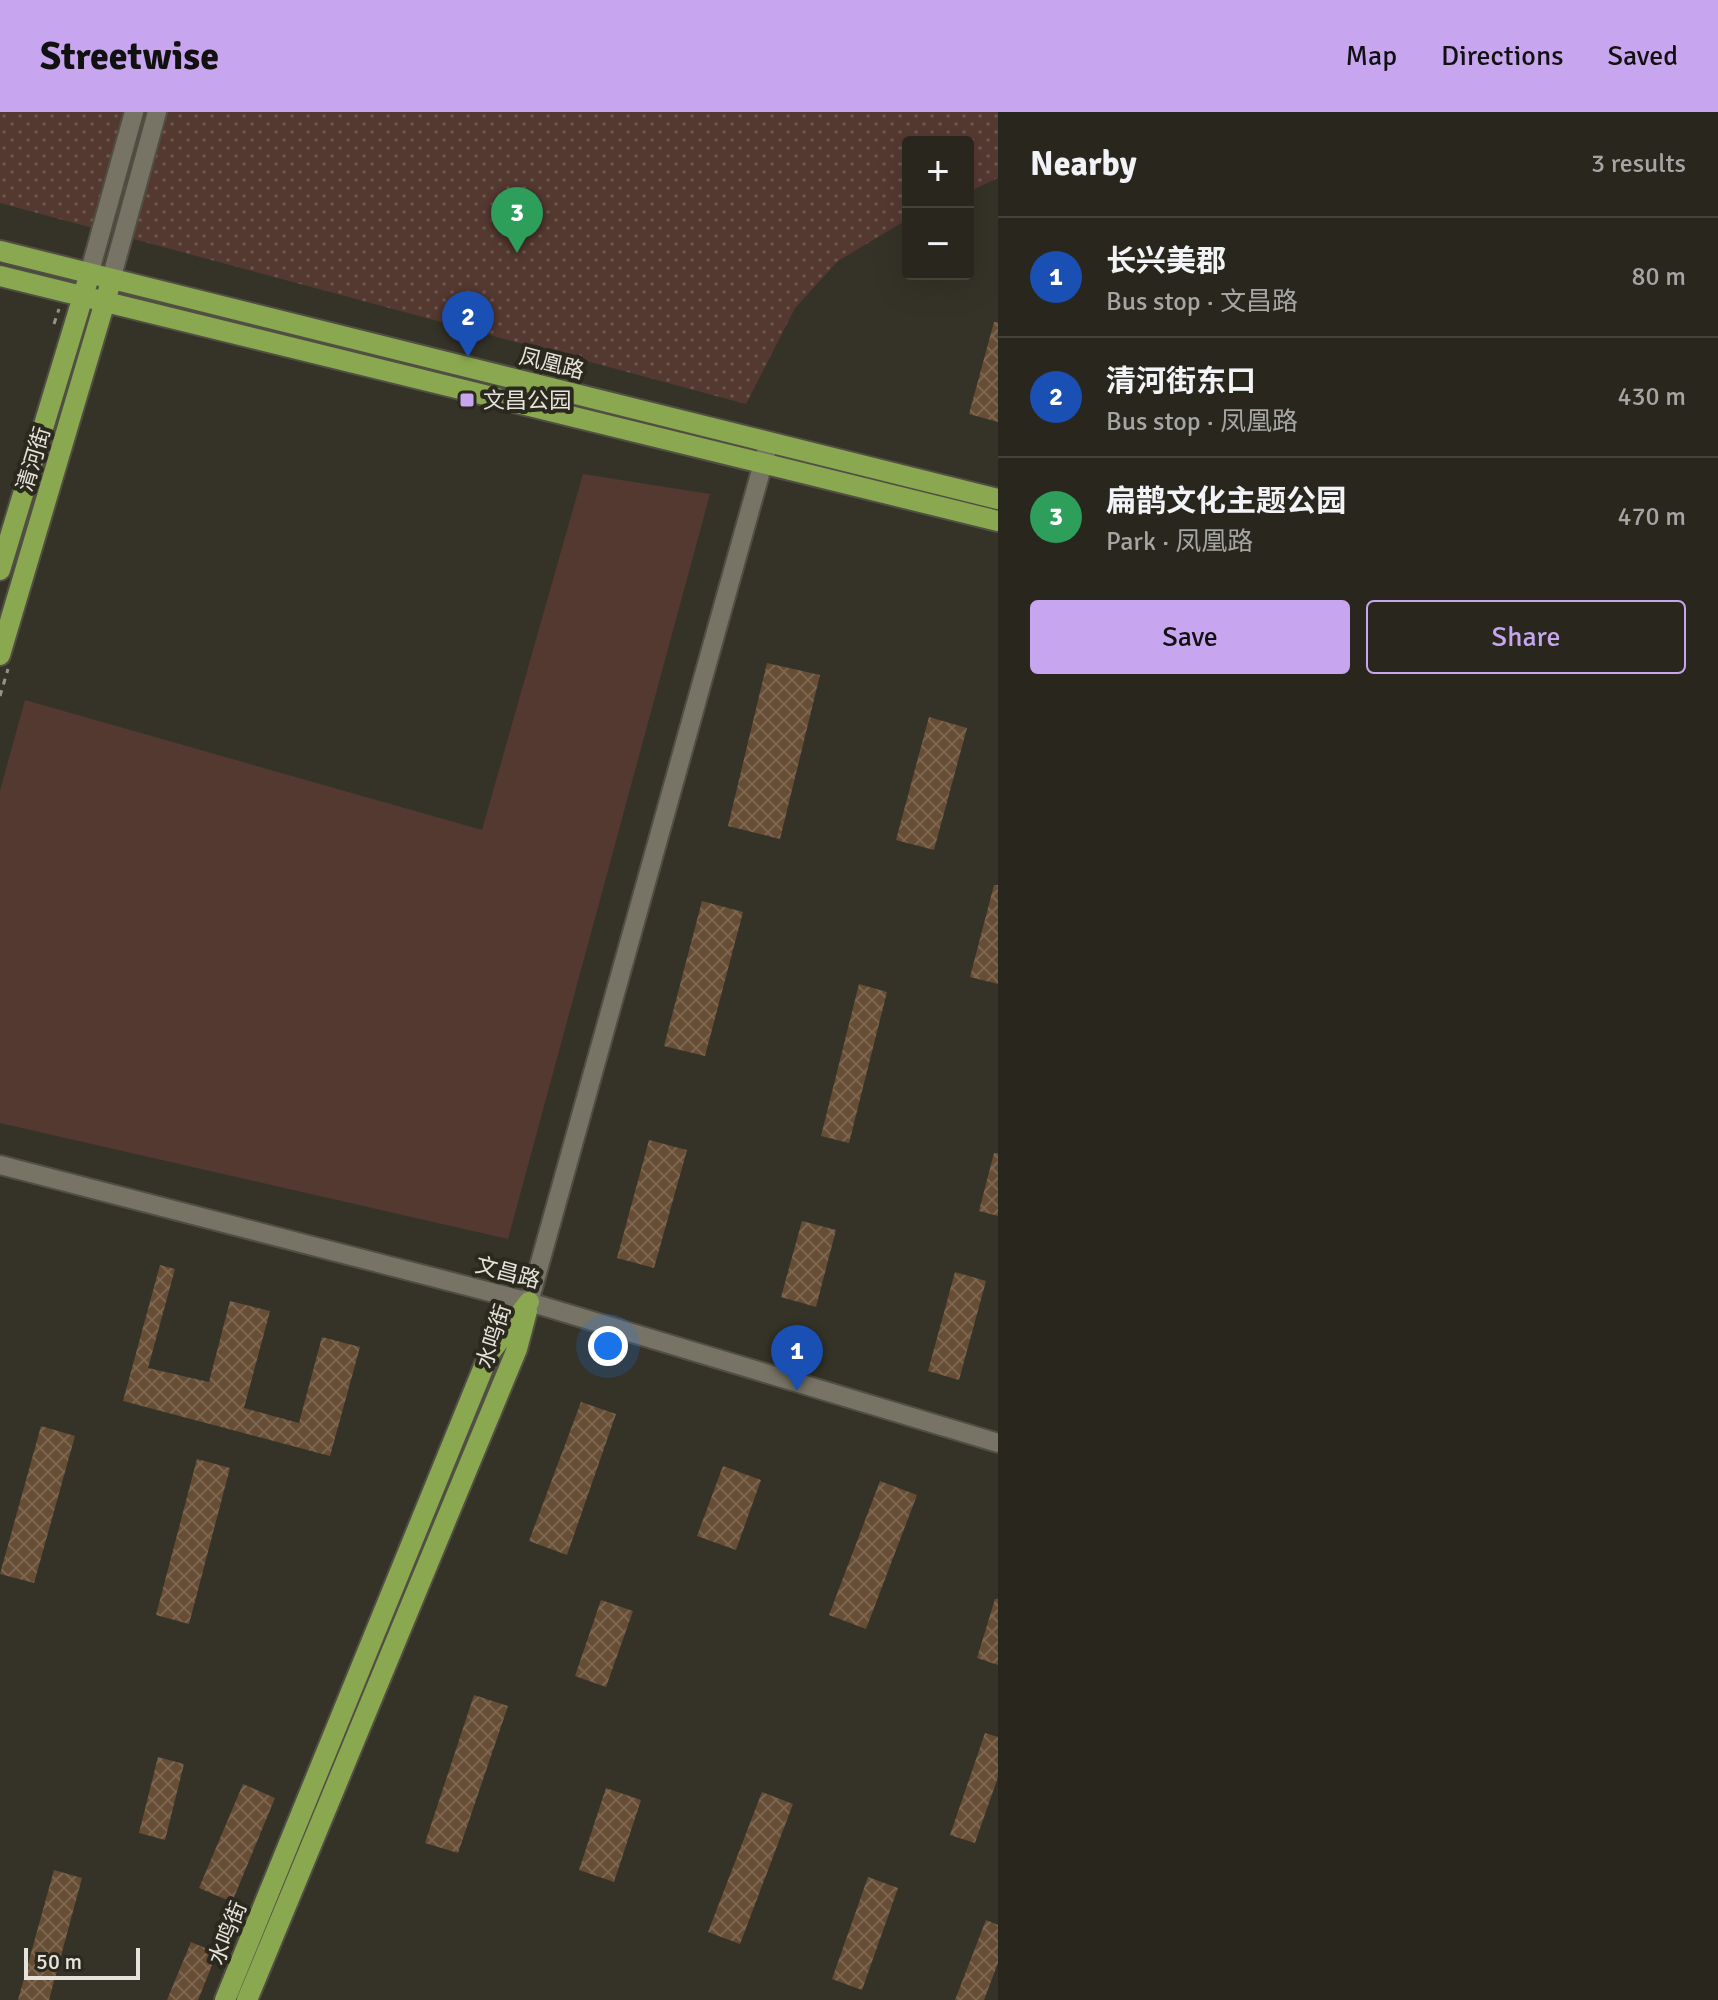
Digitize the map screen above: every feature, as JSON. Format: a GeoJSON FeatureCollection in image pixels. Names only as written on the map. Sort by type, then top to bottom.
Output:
{"type":"FeatureCollection","features":[{"type":"Feature","properties":{"kind":"main road","name":"凤凰路"},"geometry":{"type":"LineString","coordinates":[[0,251],[112,276],[766,452],[998,521]]}},
{"type":"Feature","properties":{"kind":"main road","name":"清河街"},"geometry":{"type":"LineString","coordinates":[[0,570],[90,271]]}},
{"type":"Feature","properties":{"kind":"main road","name":"凤凰路"},"geometry":{"type":"LineString","coordinates":[[0,276],[766,452],[998,499]]}},
{"type":"Feature","properties":{"kind":"main road","name":"清河街"},"geometry":{"type":"LineString","coordinates":[[0,655],[112,276]]}},
{"type":"Feature","properties":{"kind":"main road","name":"水鸣街"},"geometry":{"type":"LineString","coordinates":[[225,2000],[489,1354],[529,1302]]}},
{"type":"Feature","properties":{"kind":"main road","name":"水鸣街"},"geometry":{"type":"LineString","coordinates":[[247,2000],[517,1349],[529,1302]]}},
{"type":"Feature","properties":{"kind":"street"},"geometry":{"type":"LineString","coordinates":[[90,271],[134,112]]}},
{"type":"Feature","properties":{"kind":"street"},"geometry":{"type":"LineString","coordinates":[[112,276],[157,112]]}},
{"type":"Feature","properties":{"kind":"street"},"geometry":{"type":"LineString","coordinates":[[529,1302],[766,452]]}},
{"type":"Feature","properties":{"kind":"street","name":"文昌路"},"geometry":{"type":"LineString","coordinates":[[0,1165],[529,1302],[998,1443]]}},
{"type":"Feature","properties":{"kind":"shaded area"},"geometry":{"type":"Polygon","coordinates":[[[0,112],[998,112],[998,178],[974,189],[974,136],[902,136],[902,223],[838,261],[795,308],[746,404],[0,203],[0,112]]]}},
{"type":"Feature","properties":{"kind":"shaded area"},"geometry":{"type":"Polygon","coordinates":[[[583,474],[710,494],[508,1239],[0,1123],[0,791],[25,700],[482,830],[583,474]]]}},
{"type":"Feature","properties":{"kind":"building"},"geometry":{"type":"Polygon","coordinates":[[[994,322],[998,322],[998,422],[969,414],[994,322]]]}},
{"type":"Feature","properties":{"kind":"building"},"geometry":{"type":"Polygon","coordinates":[[[767,663],[820,675],[780,839],[728,826],[767,663]]]}},
{"type":"Feature","properties":{"kind":"building"},"geometry":{"type":"Polygon","coordinates":[[[929,717],[967,728],[934,850],[896,840],[929,717]]]}},
{"type":"Feature","properties":{"kind":"building"},"geometry":{"type":"Polygon","coordinates":[[[994,885],[998,885],[998,984],[970,977],[994,885]]]}},
{"type":"Feature","properties":{"kind":"building"},"geometry":{"type":"Polygon","coordinates":[[[702,901],[743,912],[705,1056],[664,1046],[702,901]]]}},
{"type":"Feature","properties":{"kind":"building"},"geometry":{"type":"Polygon","coordinates":[[[859,984],[887,992],[849,1143],[821,1136],[859,984]]]}},
{"type":"Feature","properties":{"kind":"building"},"geometry":{"type":"Polygon","coordinates":[[[649,1140],[687,1150],[654,1268],[617,1258],[649,1140]]]}},
{"type":"Feature","properties":{"kind":"building"},"geometry":{"type":"Polygon","coordinates":[[[994,1153],[998,1153],[998,1216],[979,1211],[994,1153]]]}},
{"type":"Feature","properties":{"kind":"building"},"geometry":{"type":"Polygon","coordinates":[[[802,1221],[836,1230],[816,1307],[781,1297],[802,1221]]]}},
{"type":"Feature","properties":{"kind":"building"},"geometry":{"type":"Polygon","coordinates":[[[160,1265],[175,1269],[148,1368],[209,1382],[230,1301],[270,1311],[244,1408],[299,1423],[322,1337],[360,1347],[330,1456],[123,1401],[160,1265]]]}},
{"type":"Feature","properties":{"kind":"building"},"geometry":{"type":"Polygon","coordinates":[[[955,1272],[986,1281],[959,1380],[928,1371],[955,1272]]]}},
{"type":"Feature","properties":{"kind":"building"},"geometry":{"type":"Polygon","coordinates":[[[581,1402],[616,1414],[567,1555],[529,1541],[581,1402]]]}},
{"type":"Feature","properties":{"kind":"building"},"geometry":{"type":"Polygon","coordinates":[[[41,1426],[75,1436],[34,1583],[0,1574],[41,1426]]]}},
{"type":"Feature","properties":{"kind":"building"},"geometry":{"type":"Polygon","coordinates":[[[197,1459],[230,1468],[189,1624],[156,1615],[197,1459]]]}},
{"type":"Feature","properties":{"kind":"building"},"geometry":{"type":"Polygon","coordinates":[[[723,1466],[761,1480],[736,1550],[697,1536],[723,1466]]]}},
{"type":"Feature","properties":{"kind":"building"},"geometry":{"type":"Polygon","coordinates":[[[880,1481],[917,1495],[866,1629],[829,1615],[880,1481]]]}},
{"type":"Feature","properties":{"kind":"building"},"geometry":{"type":"Polygon","coordinates":[[[995,1599],[998,1599],[998,1665],[977,1658],[995,1599]]]}},
{"type":"Feature","properties":{"kind":"building"},"geometry":{"type":"Polygon","coordinates":[[[601,1600],[633,1611],[606,1687],[575,1676],[601,1600]]]}},
{"type":"Feature","properties":{"kind":"building"},"geometry":{"type":"Polygon","coordinates":[[[474,1695],[508,1706],[458,1853],[425,1843],[474,1695]]]}},
{"type":"Feature","properties":{"kind":"building"},"geometry":{"type":"Polygon","coordinates":[[[985,1733],[998,1737],[998,1777],[975,1843],[950,1835],[985,1733]]]}},
{"type":"Feature","properties":{"kind":"building"},"geometry":{"type":"Polygon","coordinates":[[[158,1757],[184,1764],[165,1840],[139,1833],[158,1757]]]}},
{"type":"Feature","properties":{"kind":"building"},"geometry":{"type":"Polygon","coordinates":[[[243,1784],[275,1798],[232,1902],[199,1888],[243,1784]]]}},
{"type":"Feature","properties":{"kind":"building"},"geometry":{"type":"Polygon","coordinates":[[[606,1788],[641,1800],[614,1882],[579,1870],[606,1788]]]}},
{"type":"Feature","properties":{"kind":"building"},"geometry":{"type":"Polygon","coordinates":[[[762,1792],[793,1804],[740,1944],[708,1932],[762,1792]]]}},
{"type":"Feature","properties":{"kind":"building"},"geometry":{"type":"Polygon","coordinates":[[[54,1870],[82,1878],[49,2000],[18,2000],[54,1870]]]}},
{"type":"Feature","properties":{"kind":"building"},"geometry":{"type":"Polygon","coordinates":[[[868,1877],[898,1888],[862,1990],[832,1979],[868,1877]]]}},
{"type":"Feature","properties":{"kind":"building"},"geometry":{"type":"Polygon","coordinates":[[[986,1920],[998,1925],[998,1963],[984,2000],[955,2000],[986,1920]]]}},
{"type":"Feature","properties":{"kind":"building"},"geometry":{"type":"Polygon","coordinates":[[[191,1942],[217,1953],[198,2000],[167,2000],[191,1942]]]}},
{"type":"Feature","properties":{"kind":"place","name":"扁鹊文化主题公园"},"geometry":{"type":"Point","coordinates":[517,253]}},
{"type":"Feature","properties":{"kind":"place","name":"清河街东口"},"geometry":{"type":"Point","coordinates":[468,357]}},
{"type":"Feature","properties":{"kind":"place","name":"文昌公园"},"geometry":{"type":"Point","coordinates":[467,400]}},
{"type":"Feature","properties":{"kind":"place","name":"长兴美郡"},"geometry":{"type":"Point","coordinates":[797,1391]}}]}
